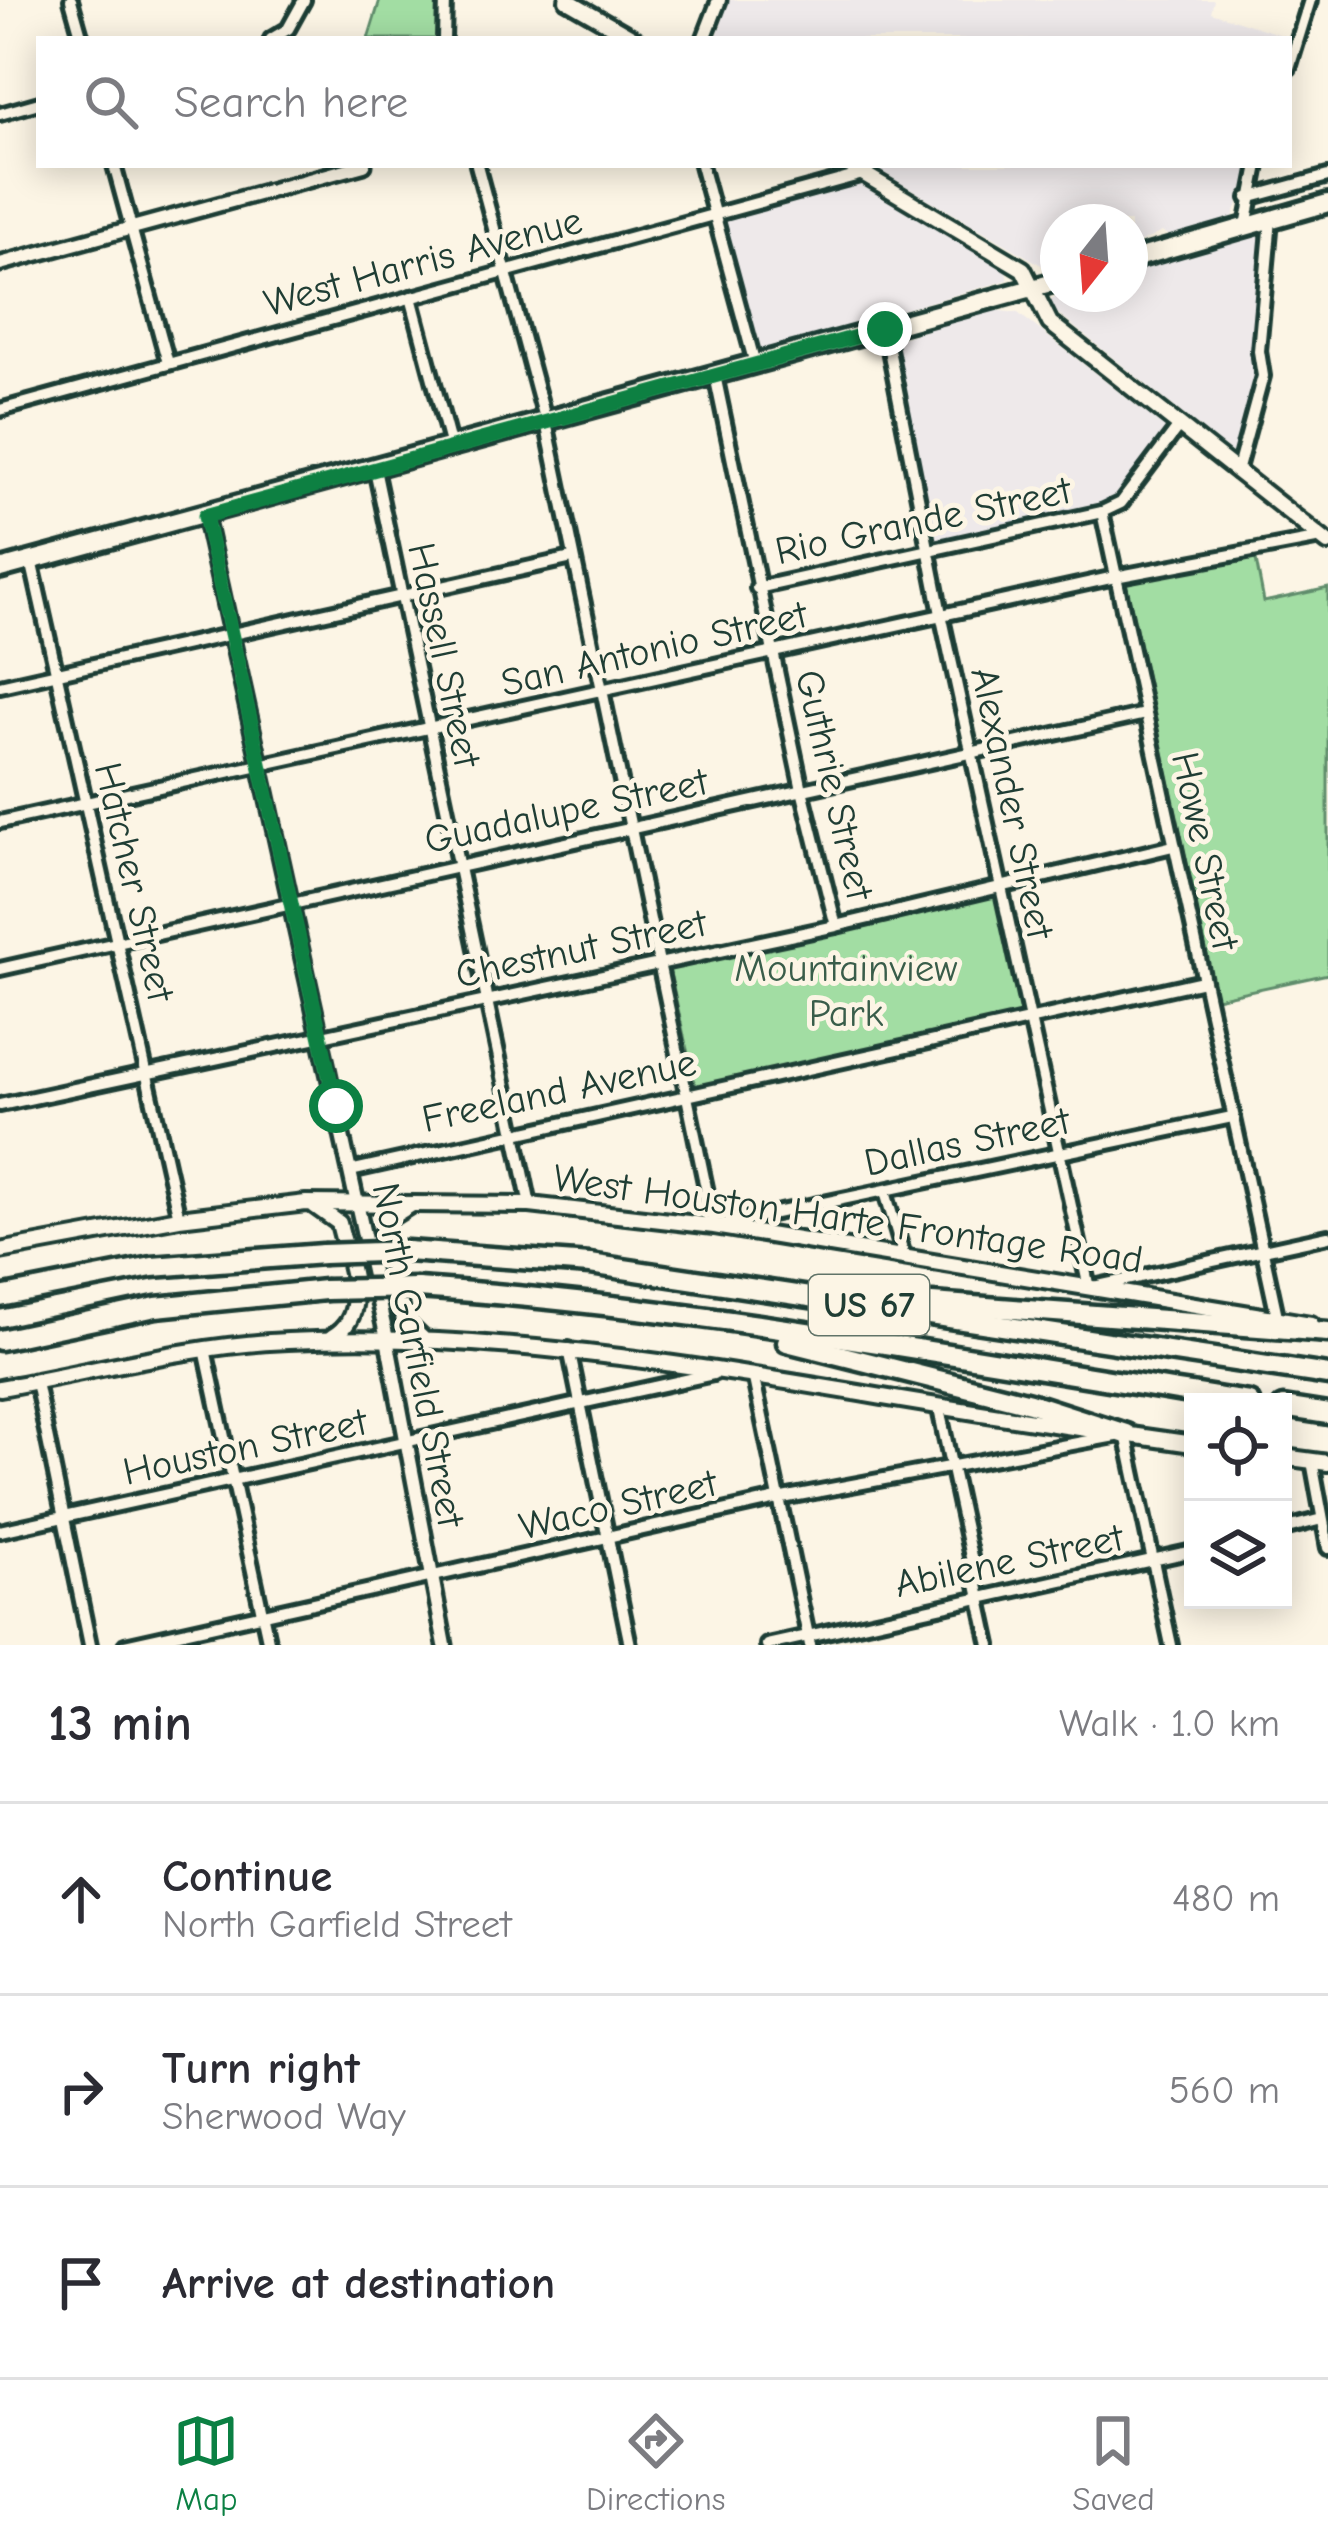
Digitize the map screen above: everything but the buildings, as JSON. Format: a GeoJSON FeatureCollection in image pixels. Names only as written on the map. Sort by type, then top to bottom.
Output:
{"type":"FeatureCollection","features":[{"type":"Feature","properties":{"kind":"highway","name":"US 67"},"geometry":{"type":"LineString","coordinates":[[0,1297],[152,1267],[323,1254],[488,1253],[722,1282],[1328,1375]]}},
{"type":"Feature","properties":{"kind":"highway"},"geometry":{"type":"LineString","coordinates":[[722,1282],[1209,1327],[1328,1330]]}},
{"type":"Feature","properties":{"kind":"highway","name":"US 67"},"geometry":{"type":"LineString","coordinates":[[6,1339],[156,1307],[325,1290],[417,1288],[534,1296],[690,1316],[1191,1393]]}},
{"type":"Feature","properties":{"kind":"highway"},"geometry":{"type":"LineString","coordinates":[[690,1316],[1030,1403],[1126,1434]]}},
{"type":"Feature","properties":{"kind":"highway"},"geometry":{"type":"LineString","coordinates":[[1292,1408],[1328,1414]]}},
{"type":"Feature","properties":{"kind":"main road"},"geometry":{"type":"LineString","coordinates":[[572,1],[630,36]]}},
{"type":"Feature","properties":{"kind":"main road"},"geometry":{"type":"LineString","coordinates":[[853,168],[1023,269],[1050,323],[1324,540]]}},
{"type":"Feature","properties":{"kind":"main road"},"geometry":{"type":"LineString","coordinates":[[1148,255],[1328,203]]}},
{"type":"Feature","properties":{"kind":"main road"},"geometry":{"type":"LineString","coordinates":[[0,569],[1040,286]]}},
{"type":"Feature","properties":{"kind":"main road"},"geometry":{"type":"LineString","coordinates":[[1,1246],[178,1218],[357,1202]]}},
{"type":"Feature","properties":{"kind":"main road","name":"West Houston Harte Frontage Road"},"geometry":{"type":"LineString","coordinates":[[357,1202],[530,1204],[714,1226],[1277,1316],[1328,1330]]}},
{"type":"Feature","properties":{"kind":"main road"},"geometry":{"type":"LineString","coordinates":[[416,1202],[388,1220],[384,1232],[404,1321],[423,1340]]}},
{"type":"Feature","properties":{"kind":"main road"},"geometry":{"type":"LineString","coordinates":[[306,1203],[333,1214],[339,1223],[357,1308],[350,1325],[328,1340]]}},
{"type":"Feature","properties":{"kind":"main road"},"geometry":{"type":"LineString","coordinates":[[0,1388],[205,1349],[328,1340],[423,1340],[569,1349],[939,1409],[1184,1443]]}},
{"type":"Feature","properties":{"kind":"street"},"geometry":{"type":"LineString","coordinates":[[70,0],[81,36]]}},
{"type":"Feature","properties":{"kind":"street"},"geometry":{"type":"LineString","coordinates":[[276,36],[288,29],[304,0]]}},
{"type":"Feature","properties":{"kind":"street"},"geometry":{"type":"LineString","coordinates":[[444,36],[446,0]]}},
{"type":"Feature","properties":{"kind":"street"},"geometry":{"type":"LineString","coordinates":[[705,36],[719,0]]}},
{"type":"Feature","properties":{"kind":"street"},"geometry":{"type":"LineString","coordinates":[[1292,58],[1310,0]]}},
{"type":"Feature","properties":{"kind":"street"},"geometry":{"type":"LineString","coordinates":[[0,114],[36,105]]}},
{"type":"Feature","properties":{"kind":"street"},"geometry":{"type":"LineString","coordinates":[[115,168],[168,363]]}},
{"type":"Feature","properties":{"kind":"street"},"geometry":{"type":"LineString","coordinates":[[0,264],[353,168]]}},
{"type":"Feature","properties":{"kind":"street"},"geometry":{"type":"LineString","coordinates":[[478,168],[546,422],[714,1226]]}},
{"type":"Feature","properties":{"kind":"street"},"geometry":{"type":"LineString","coordinates":[[702,168],[755,364]]}},
{"type":"Feature","properties":{"kind":"street"},"geometry":{"type":"LineString","coordinates":[[1246,226],[1257,168]]}},
{"type":"Feature","properties":{"kind":"street","name":"West Harris Avenue"},"geometry":{"type":"LineString","coordinates":[[0,410],[506,267],[863,174]]}},
{"type":"Feature","properties":{"kind":"street"},"geometry":{"type":"LineString","coordinates":[[1248,198],[1328,176]]}},
{"type":"Feature","properties":{"kind":"street"},"geometry":{"type":"LineString","coordinates":[[1237,472],[1263,376],[1259,351],[1270,219]]}},
{"type":"Feature","properties":{"kind":"street"},"geometry":{"type":"LineString","coordinates":[[411,297],[451,447]]}},
{"type":"Feature","properties":{"kind":"street","name":"Alexander Street"},"geometry":{"type":"LineString","coordinates":[[885,329],[940,614],[974,751],[1028,1022],[1089,1288]]}},
{"type":"Feature","properties":{"kind":"street","name":"Guthrie Street"},"geometry":{"type":"LineString","coordinates":[[715,375],[757,587],[836,926]]}},
{"type":"Feature","properties":{"kind":"street"},"geometry":{"type":"LineString","coordinates":[[1102,512],[1121,503],[1179,426]]}},
{"type":"Feature","properties":{"kind":"street","name":"Hassell Street"},"geometry":{"type":"LineString","coordinates":[[375,469],[530,1204]]}},
{"type":"Feature","properties":{"kind":"street","name":"Rio Grande Street"},"geometry":{"type":"LineString","coordinates":[[757,587],[1102,512]]}},
{"type":"Feature","properties":{"kind":"street","name":"Howe Street"},"geometry":{"type":"LineString","coordinates":[[1102,512],[1277,1316]]}},
{"type":"Feature","properties":{"kind":"street","name":"North Garfield Street"},"geometry":{"type":"LineString","coordinates":[[205,516],[387,1339],[446,1645]]}},
{"type":"Feature","properties":{"kind":"street","name":"San Antonio Street"},"geometry":{"type":"LineString","coordinates":[[0,822],[603,693],[940,614],[1324,540]]}},
{"type":"Feature","properties":{"kind":"street"},"geometry":{"type":"LineString","coordinates":[[0,686],[572,558]]}},
{"type":"Feature","properties":{"kind":"street","name":"Hatcher Street"},"geometry":{"type":"LineString","coordinates":[[31,560],[178,1218]]}},
{"type":"Feature","properties":{"kind":"street","name":"Guadalupe Street"},"geometry":{"type":"LineString","coordinates":[[0,969],[1145,713]]}},
{"type":"Feature","properties":{"kind":"street","name":"Chestnut Street"},"geometry":{"type":"LineString","coordinates":[[0,1105],[836,926],[1173,846]]}},
{"type":"Feature","properties":{"kind":"street","name":"Freeland Avenue"},"geometry":{"type":"LineString","coordinates":[[350,1171],[1203,981]]}},
{"type":"Feature","properties":{"kind":"street","name":"Dallas Street"},"geometry":{"type":"LineString","coordinates":[[714,1226],[886,1195],[1232,1118]]}},
{"type":"Feature","properties":{"kind":"street"},"geometry":{"type":"LineString","coordinates":[[886,1195],[904,1256]]}},
{"type":"Feature","properties":{"kind":"street"},"geometry":{"type":"LineString","coordinates":[[1089,1288],[1328,1236]]}},
{"type":"Feature","properties":{"kind":"street"},"geometry":{"type":"LineString","coordinates":[[205,1349],[269,1645]]}},
{"type":"Feature","properties":{"kind":"street"},"geometry":{"type":"LineString","coordinates":[[569,1349],[630,1645]]}},
{"type":"Feature","properties":{"kind":"street","name":"Houston Street"},"geometry":{"type":"LineString","coordinates":[[0,1532],[713,1374]]}},
{"type":"Feature","properties":{"kind":"street"},"geometry":{"type":"LineString","coordinates":[[754,1378],[809,1640]]}},
{"type":"Feature","properties":{"kind":"street"},"geometry":{"type":"LineString","coordinates":[[36,1382],[90,1645]]}},
{"type":"Feature","properties":{"kind":"street"},"geometry":{"type":"LineString","coordinates":[[939,1409],[990,1645]]}},
{"type":"Feature","properties":{"kind":"street"},"geometry":{"type":"LineString","coordinates":[[1126,1434],[1172,1645]]}},
{"type":"Feature","properties":{"kind":"street","name":"Waco Street"},"geometry":{"type":"LineString","coordinates":[[125,1645],[777,1499],[950,1463],[1126,1434]]}},
{"type":"Feature","properties":{"kind":"street"},"geometry":{"type":"LineString","coordinates":[[1320,1462],[1328,1548]]}},
{"type":"Feature","properties":{"kind":"street"},"geometry":{"type":"LineString","coordinates":[[1292,1526],[1322,1519]]}},
{"type":"Feature","properties":{"kind":"street","name":"Abilene Street"},"geometry":{"type":"LineString","coordinates":[[767,1645],[809,1640],[1184,1553]]}},
{"type":"Feature","properties":{"kind":"shaded area"},"geometry":{"type":"Polygon","coordinates":[[[729,0],[1214,0],[1211,12],[1285,36],[717,36],[729,0]]]}},
{"type":"Feature","properties":{"kind":"shaded area"},"geometry":{"type":"Polygon","coordinates":[[[875,168],[1251,168],[1233,217],[1169,236],[1162,232],[1148,239],[1148,204],[1040,204],[1040,264],[875,168]]]}},
{"type":"Feature","properties":{"kind":"shaded area"},"geometry":{"type":"Polygon","coordinates":[[[858,183],[1006,271],[1008,280],[759,350],[725,220],[858,183]]]}},
{"type":"Feature","properties":{"kind":"shaded area"},"geometry":{"type":"Polygon","coordinates":[[[1260,236],[1255,371],[1233,454],[1056,312],[1148,312],[1148,267],[1260,236]]]}},
{"type":"Feature","properties":{"kind":"shaded area"},"geometry":{"type":"Polygon","coordinates":[[[992,310],[1018,313],[1178,438],[1123,505],[938,546],[895,340],[992,310]]]}},
{"type":"Feature","properties":{"kind":"green space"},"geometry":{"type":"Polygon","coordinates":[[[380,0],[439,0],[438,36],[369,36],[380,0]]]}},
{"type":"Feature","properties":{"kind":"green space"},"geometry":{"type":"Polygon","coordinates":[[[1255,555],[1264,602],[1328,588],[1328,974],[1216,998],[1126,583],[1255,555]]]}},
{"type":"Feature","properties":{"kind":"green space","name":"Mountainview Park"},"geometry":{"type":"Polygon","coordinates":[[[996,892],[1024,1018],[696,1090],[668,964],[996,892]]]}},
{"type":"Feature","properties":{"kind":"route"},"geometry":{"type":"LineString","coordinates":[[336,1106],[205,516],[885,329]]}}]}
